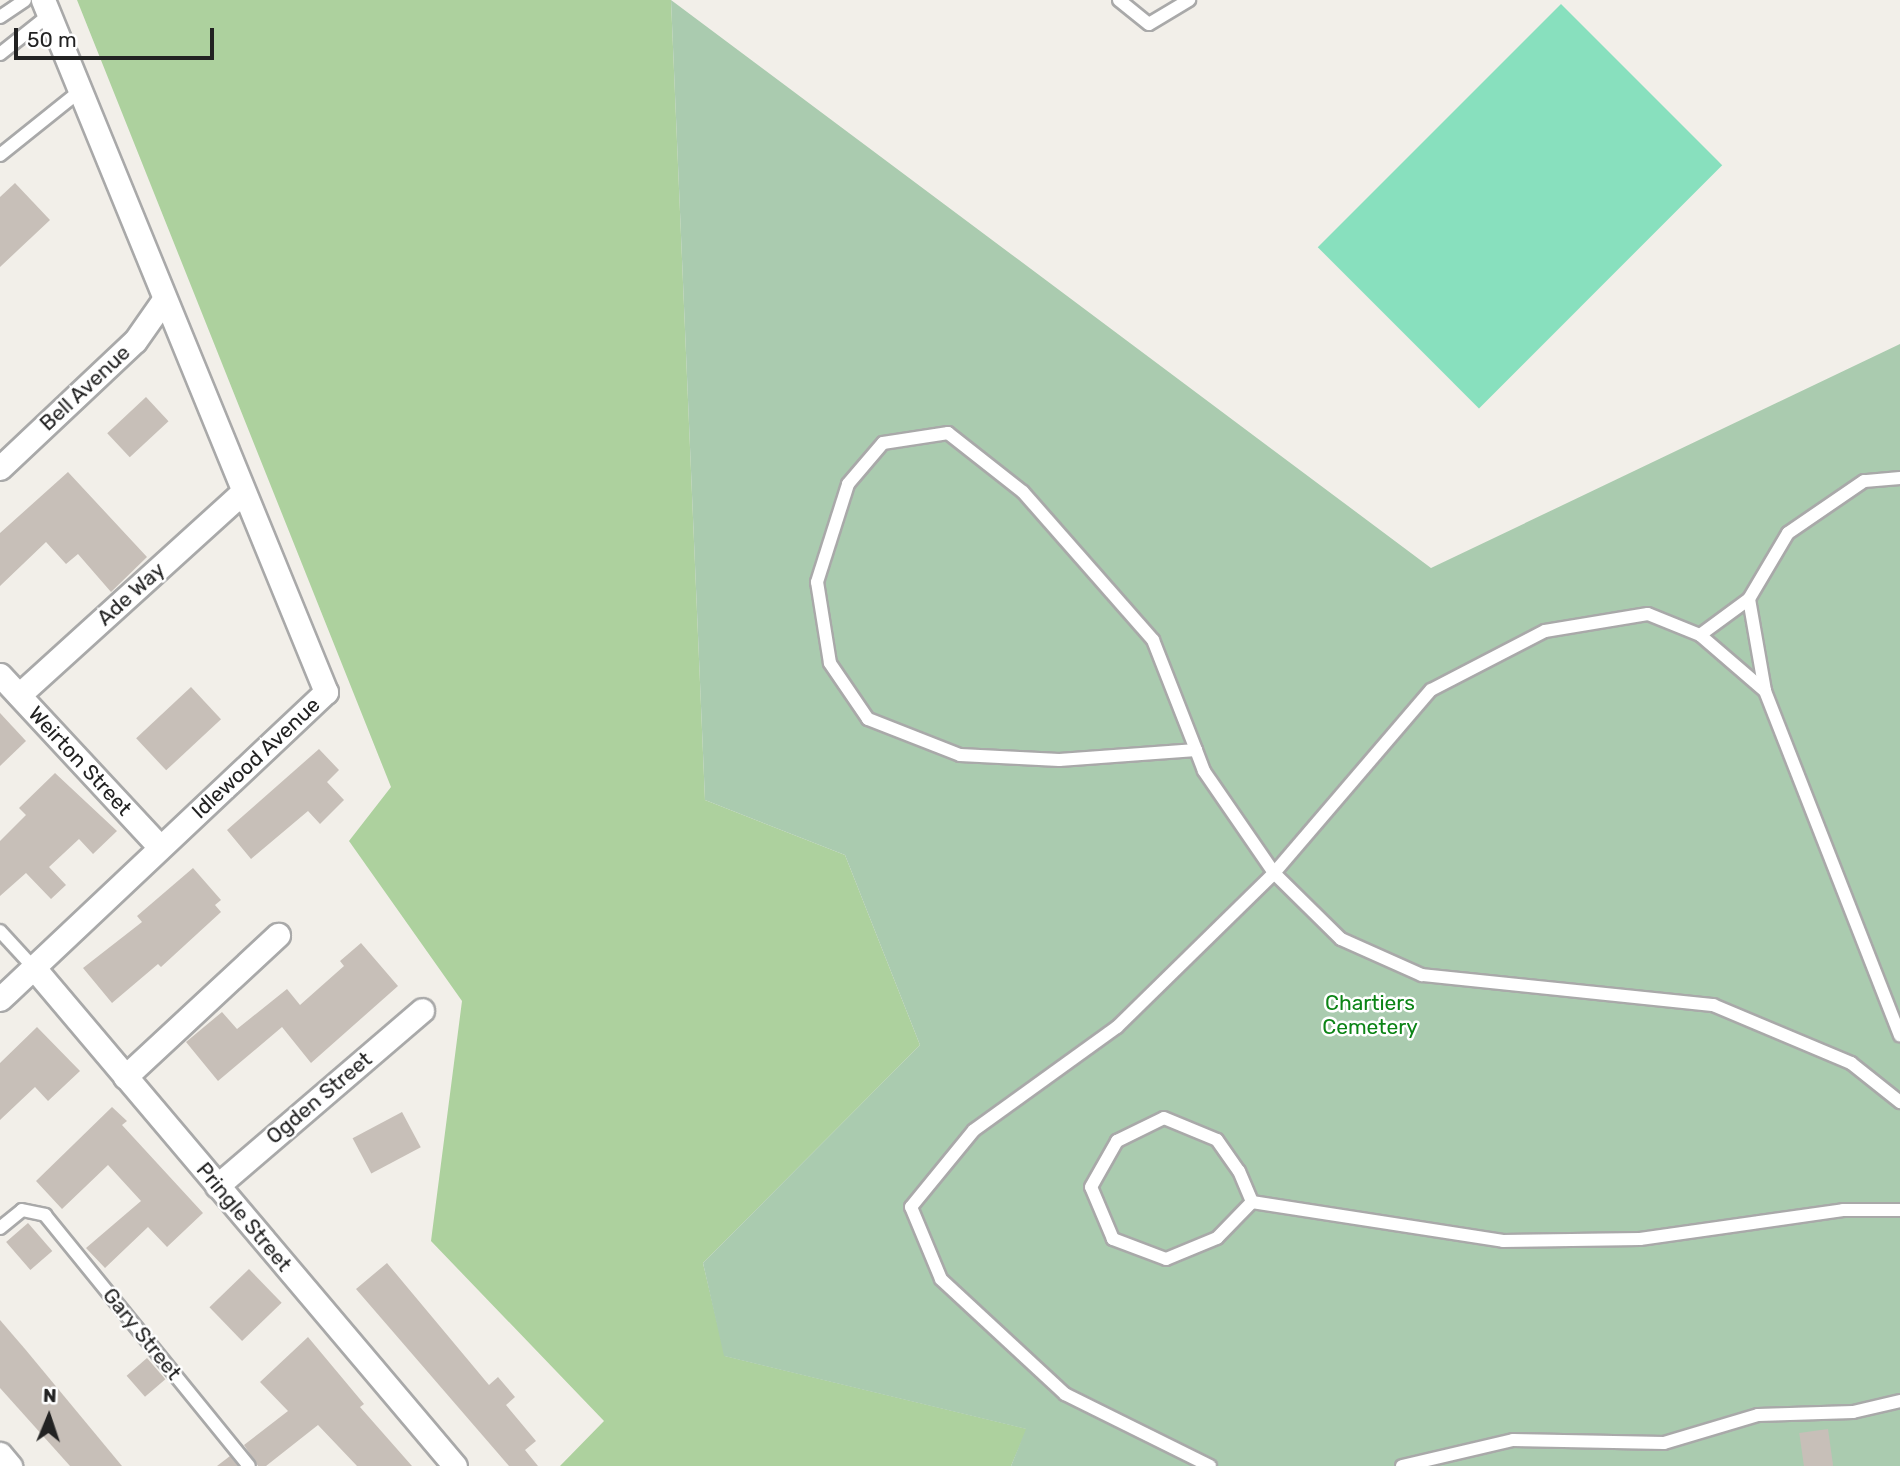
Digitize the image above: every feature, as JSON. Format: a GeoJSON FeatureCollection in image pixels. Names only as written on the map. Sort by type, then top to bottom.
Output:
{"type":"FeatureCollection","features":[{"type":"Feature","properties":{"kind":"street","name":"Idlewood Avenue"},"geometry":{"type":"LineString","coordinates":[[0,999],[326,692],[163,301],[46,8]]}},
{"type":"Feature","properties":{"kind":"street","name":"Bell Avenue"},"geometry":{"type":"LineString","coordinates":[[0,468],[135,341],[163,301]]}},
{"type":"Feature","properties":{"kind":"street","name":"Ade Way"},"geometry":{"type":"LineString","coordinates":[[19,695],[243,492]]}},
{"type":"Feature","properties":{"kind":"street","name":"Weirton Street"},"geometry":{"type":"LineString","coordinates":[[0,675],[160,847]]}},
{"type":"Feature","properties":{"kind":"street"},"geometry":{"type":"LineString","coordinates":[[125,1077],[278,935]]}},
{"type":"Feature","properties":{"kind":"street","name":"Pringle Street"},"geometry":{"type":"LineString","coordinates":[[34,968],[455,1466]]}},
{"type":"Feature","properties":{"kind":"street","name":"Ogden Street"},"geometry":{"type":"LineString","coordinates":[[217,1186],[422,1010]]}},
{"type":"Feature","properties":{"kind":"street"},"geometry":{"type":"LineString","coordinates":[[0,1454],[10,1466]]}},
{"type":"Feature","properties":{"kind":"lane"},"geometry":{"type":"LineString","coordinates":[[0,17],[25,0]]}},
{"type":"Feature","properties":{"kind":"lane"},"geometry":{"type":"LineString","coordinates":[[1119,0],[1149,24],[1189,0]]}},
{"type":"Feature","properties":{"kind":"lane"},"geometry":{"type":"LineString","coordinates":[[0,54],[46,8]]}},
{"type":"Feature","properties":{"kind":"lane"},"geometry":{"type":"LineString","coordinates":[[0,155],[81,90]]}},
{"type":"Feature","properties":{"kind":"lane"},"geometry":{"type":"LineString","coordinates":[[1196,750],[1059,760],[960,755],[868,719],[830,663],[817,582],[848,484],[883,443],[948,433],[1023,492],[1153,640],[1196,750],[1204,771],[1274,873],[1341,939],[1422,975],[1713,1005],[1851,1063],[1900,1102]]}},
{"type":"Feature","properties":{"kind":"lane"},"geometry":{"type":"LineString","coordinates":[[1700,635],[1749,599],[1788,533],[1864,481],[1900,478]]}},
{"type":"Feature","properties":{"kind":"lane"},"geometry":{"type":"LineString","coordinates":[[1749,599],[1765,691],[1900,1037]]}},
{"type":"Feature","properties":{"kind":"lane"},"geometry":{"type":"LineString","coordinates":[[1210,1466],[1065,1394],[941,1279],[911,1207],[974,1130],[1116,1027],[1274,873],[1431,690],[1545,631],[1648,614],[1700,635],[1765,691]]}},
{"type":"Feature","properties":{"kind":"lane"},"geometry":{"type":"LineString","coordinates":[[0,931],[34,968]]}},
{"type":"Feature","properties":{"kind":"lane"},"geometry":{"type":"LineString","coordinates":[[1164,1118],[1217,1140],[1239,1171],[1252,1202],[1217,1238],[1166,1259],[1112,1239],[1091,1187],[1117,1141],[1164,1118]]}},
{"type":"Feature","properties":{"kind":"lane"},"geometry":{"type":"LineString","coordinates":[[1252,1202],[1503,1241],[1640,1239],[1843,1210],[1900,1210]]}},
{"type":"Feature","properties":{"kind":"lane","name":"Gary Street"},"geometry":{"type":"LineString","coordinates":[[0,1228],[15,1213],[30,1209],[45,1215],[249,1466]]}},
{"type":"Feature","properties":{"kind":"lane"},"geometry":{"type":"LineString","coordinates":[[1402,1466],[1513,1440],[1664,1443],[1758,1415],[1853,1412],[1900,1401]]}},
{"type":"Feature","properties":{"kind":"green space"},"geometry":{"type":"Polygon","coordinates":[[[77,0],[671,0],[705,800],[845,855],[920,1045],[703,1263],[725,1356],[1027,1429],[1011,1466],[560,1466],[604,1421],[431,1241],[462,1001],[349,841],[391,787],[77,0]]]}},
{"type":"Feature","properties":{"kind":"green space","name":"Chartiers Cemetery"},"geometry":{"type":"Polygon","coordinates":[[[671,0],[1431,568],[1900,344],[1900,1466],[1011,1466],[1026,1429],[724,1356],[703,1263],[920,1045],[845,855],[705,800],[671,0]]]}},
{"type":"Feature","properties":{"kind":"green space"},"geometry":{"type":"Polygon","coordinates":[[[1561,4],[1722,165],[1479,408],[1318,247],[1561,4]]]}},
{"type":"Feature","properties":{"kind":"building"},"geometry":{"type":"Polygon","coordinates":[[[15,183],[50,220],[0,267],[0,197],[15,183]]]}},
{"type":"Feature","properties":{"kind":"building"},"geometry":{"type":"Polygon","coordinates":[[[146,397],[169,421],[130,457],[107,433],[146,397]]]}},
{"type":"Feature","properties":{"kind":"building"},"geometry":{"type":"Polygon","coordinates":[[[68,472],[147,557],[111,592],[78,554],[66,564],[46,542],[0,586],[0,533],[68,472]]]}},
{"type":"Feature","properties":{"kind":"building"},"geometry":{"type":"Polygon","coordinates":[[[191,687],[221,719],[166,770],[136,738],[191,687]]]}},
{"type":"Feature","properties":{"kind":"building"},"geometry":{"type":"Polygon","coordinates":[[[0,713],[26,741],[0,766],[0,713]]]}},
{"type":"Feature","properties":{"kind":"building"},"geometry":{"type":"Polygon","coordinates":[[[319,749],[339,770],[327,782],[344,800],[320,824],[308,811],[251,859],[227,830],[319,749]]]}},
{"type":"Feature","properties":{"kind":"building"},"geometry":{"type":"Polygon","coordinates":[[[55,773],[117,831],[93,854],[79,839],[49,867],[66,885],[51,899],[26,873],[0,896],[0,841],[26,815],[19,808],[55,773]]]}},
{"type":"Feature","properties":{"kind":"building"},"geometry":{"type":"Polygon","coordinates":[[[193,868],[221,900],[215,905],[221,912],[161,967],[158,964],[112,1003],[83,968],[142,922],[137,916],[193,868]]]}},
{"type":"Feature","properties":{"kind":"building"},"geometry":{"type":"Polygon","coordinates":[[[361,943],[398,986],[311,1063],[282,1027],[218,1081],[186,1042],[222,1012],[237,1029],[287,989],[300,1005],[344,966],[340,961],[361,943]]]}},
{"type":"Feature","properties":{"kind":"building"},"geometry":{"type":"Polygon","coordinates":[[[37,1027],[80,1071],[48,1101],[35,1087],[0,1120],[0,1063],[37,1027]]]}},
{"type":"Feature","properties":{"kind":"building"},"geometry":{"type":"Polygon","coordinates":[[[112,1107],[127,1121],[122,1125],[203,1213],[167,1247],[148,1227],[105,1268],[86,1248],[141,1201],[108,1165],[62,1209],[36,1181],[112,1107]]]}},
{"type":"Feature","properties":{"kind":"building"},"geometry":{"type":"Polygon","coordinates":[[[402,1112],[421,1147],[371,1174],[353,1138],[402,1112]]]}},
{"type":"Feature","properties":{"kind":"building"},"geometry":{"type":"Polygon","coordinates":[[[28,1223],[52,1251],[30,1270],[6,1242],[28,1223]]]}},
{"type":"Feature","properties":{"kind":"building"},"geometry":{"type":"Polygon","coordinates":[[[387,1263],[489,1385],[498,1377],[515,1397],[506,1405],[536,1441],[525,1450],[538,1466],[509,1466],[356,1289],[387,1263]]]}},
{"type":"Feature","properties":{"kind":"building"},"geometry":{"type":"Polygon","coordinates":[[[249,1269],[282,1303],[242,1341],[209,1307],[249,1269]]]}},
{"type":"Feature","properties":{"kind":"building"},"geometry":{"type":"Polygon","coordinates":[[[0,1320],[122,1466],[70,1466],[0,1388],[0,1320]]]}},
{"type":"Feature","properties":{"kind":"building"},"geometry":{"type":"Polygon","coordinates":[[[308,1337],[364,1404],[360,1407],[412,1466],[357,1466],[318,1425],[266,1466],[258,1466],[244,1445],[288,1411],[260,1382],[308,1337]]]}},
{"type":"Feature","properties":{"kind":"building"},"geometry":{"type":"Polygon","coordinates":[[[147,1358],[165,1379],[145,1397],[127,1376],[147,1358]]]}},
{"type":"Feature","properties":{"kind":"building"},"geometry":{"type":"Polygon","coordinates":[[[1828,1429],[1833,1466],[1804,1466],[1799,1433],[1828,1429]]]}},
{"type":"Feature","properties":{"kind":"building"},"geometry":{"type":"Polygon","coordinates":[[[230,1456],[238,1466],[217,1466],[230,1456]]]}}]}
